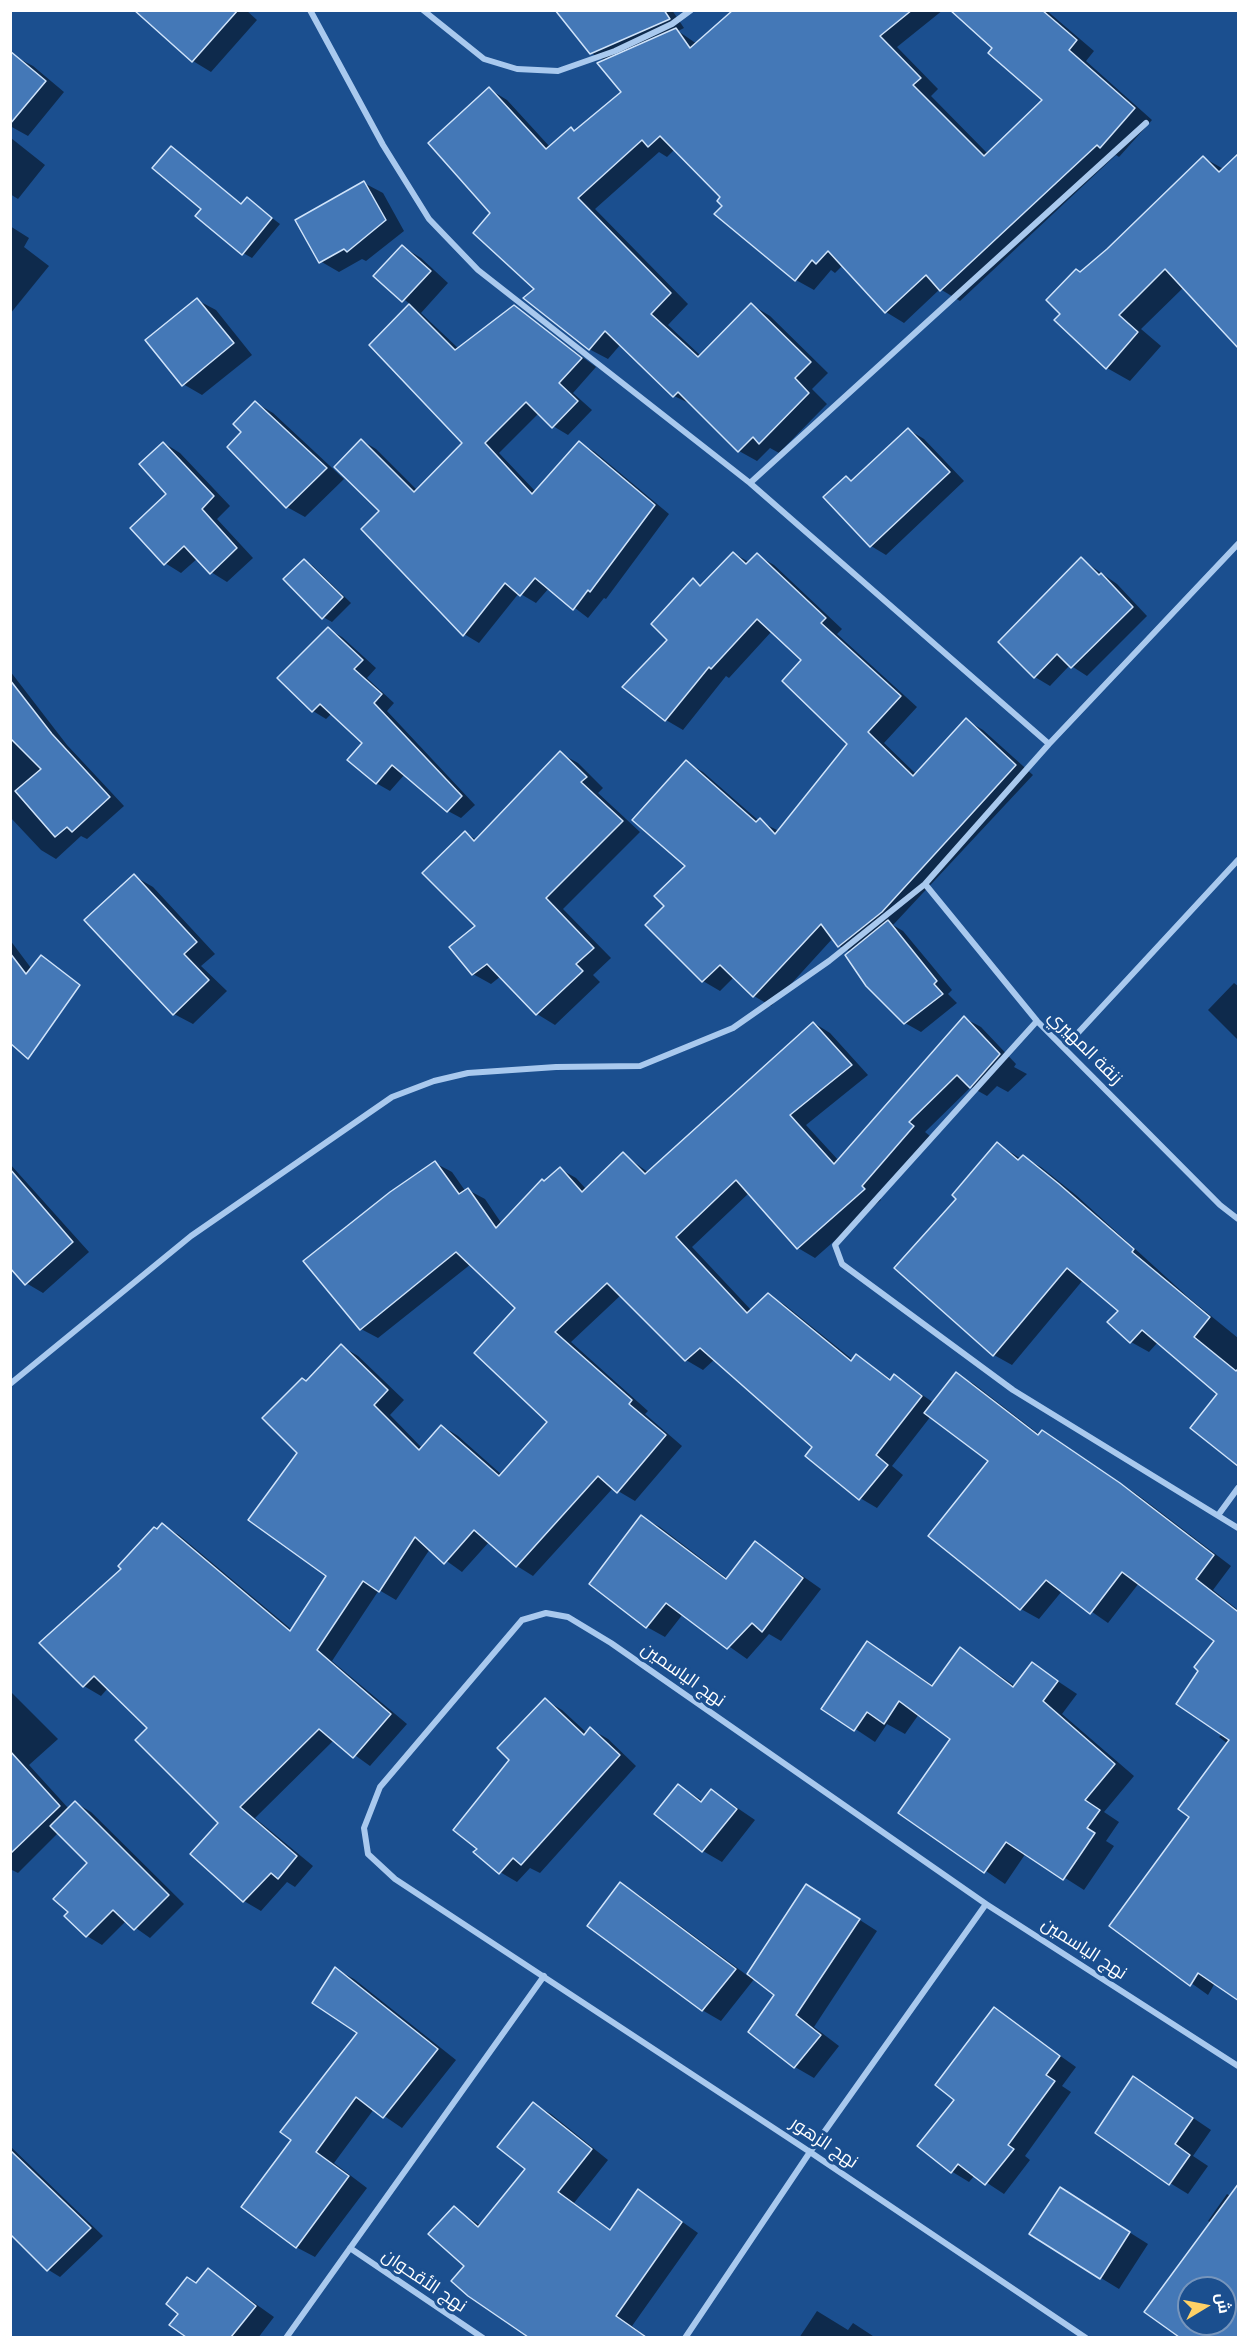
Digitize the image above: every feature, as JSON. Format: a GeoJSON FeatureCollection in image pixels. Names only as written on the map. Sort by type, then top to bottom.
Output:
{"type":"FeatureCollection","features":[{"type":"Feature","properties":{"kind":"street"},"geometry":{"type":"LineString","coordinates":[[310,10],[383,145],[429,219],[478,270],[750,483],[1049,744]]}},
{"type":"Feature","properties":{"kind":"street"},"geometry":{"type":"LineString","coordinates":[[423,10],[484,59],[517,69],[558,71],[615,51],[672,24],[691,10]]}},
{"type":"Feature","properties":{"kind":"street"},"geometry":{"type":"LineString","coordinates":[[750,483],[1146,123]]}},
{"type":"Feature","properties":{"kind":"street"},"geometry":{"type":"LineString","coordinates":[[10,1384],[191,1236],[392,1097],[434,1081],[468,1073],[556,1067],[640,1066],[733,1028],[829,961],[925,884],[1049,744],[1239,544]]}},
{"type":"Feature","properties":{"kind":"street"},"geometry":{"type":"LineString","coordinates":[[1064,1048],[1239,860]]}},
{"type":"Feature","properties":{"kind":"street","name":"زنقة المهيري"},"geometry":{"type":"LineString","coordinates":[[925,884],[1037,1021],[1220,1205],[1239,1219]]}},
{"type":"Feature","properties":{"kind":"street"},"geometry":{"type":"LineString","coordinates":[[1037,1021],[836,1245],[842,1264],[1013,1390],[1239,1528]]}},
{"type":"Feature","properties":{"kind":"street"},"geometry":{"type":"LineString","coordinates":[[1219,1514],[1239,1488]]}},
{"type":"Feature","properties":{"kind":"street","name":"نهج الياسمين"},"geometry":{"type":"LineString","coordinates":[[544,1976],[395,1879],[368,1854],[364,1828],[380,1787],[522,1620],[546,1613],[568,1617],[612,1643],[986,1904],[1239,2066]]}},
{"type":"Feature","properties":{"kind":"street"},"geometry":{"type":"LineString","coordinates":[[685,2337],[810,2152],[986,1904]]}},
{"type":"Feature","properties":{"kind":"street"},"geometry":{"type":"LineString","coordinates":[[286,2337],[544,1976]]}},
{"type":"Feature","properties":{"kind":"street","name":"نهج الزهور"},"geometry":{"type":"LineString","coordinates":[[544,1976],[1086,2337]]}},
{"type":"Feature","properties":{"kind":"street","name":"نهج الأقحوان"},"geometry":{"type":"LineString","coordinates":[[350,2248],[483,2337]]}},
{"type":"Feature","properties":{"kind":"building"},"geometry":{"type":"Polygon","coordinates":[[[134,10],[238,10],[192,62],[134,10]]]}},
{"type":"Feature","properties":{"kind":"building"},"geometry":{"type":"Polygon","coordinates":[[[555,10],[664,10],[670,19],[590,54],[555,10]]]}},
{"type":"Feature","properties":{"kind":"building"},"geometry":{"type":"Polygon","coordinates":[[[733,10],[912,10],[880,36],[921,78],[913,85],[984,156],[1042,100],[988,53],[992,48],[950,10],[1042,10],[1077,40],[1069,50],[1135,108],[1100,148],[1097,145],[940,291],[926,275],[885,313],[828,251],[816,264],[812,260],[795,281],[714,214],[722,206],[717,201],[720,197],[660,136],[648,147],[642,140],[578,198],[671,293],[651,314],[698,357],[751,303],[811,362],[795,378],[809,393],[759,444],[753,437],[738,452],[678,392],[673,397],[605,331],[589,350],[523,298],[534,289],[473,233],[490,213],[428,143],[489,87],[546,149],[571,127],[574,131],[621,92],[597,63],[676,28],[690,48],[733,10]]]}},
{"type":"Feature","properties":{"kind":"building"},"geometry":{"type":"Polygon","coordinates":[[[10,51],[46,81],[10,124],[10,51]]]}},
{"type":"Feature","properties":{"kind":"building"},"geometry":{"type":"Polygon","coordinates":[[[171,146],[241,204],[247,197],[272,218],[242,255],[195,216],[201,209],[152,168],[171,146]]]}},
{"type":"Feature","properties":{"kind":"building"},"geometry":{"type":"Polygon","coordinates":[[[1239,153],[1239,349],[1165,269],[1119,315],[1138,332],[1106,369],[1054,320],[1060,314],[1046,300],[1076,269],[1080,272],[1107,249],[1203,156],[1219,172],[1239,153]]]}},
{"type":"Feature","properties":{"kind":"building"},"geometry":{"type":"Polygon","coordinates":[[[364,181],[386,220],[347,252],[344,249],[319,263],[295,220],[364,181]]]}},
{"type":"Feature","properties":{"kind":"building"},"geometry":{"type":"Polygon","coordinates":[[[402,245],[431,271],[402,302],[373,276],[402,245]]]}},
{"type":"Feature","properties":{"kind":"building"},"geometry":{"type":"Polygon","coordinates":[[[197,298],[234,343],[182,386],[145,340],[197,298]]]}},
{"type":"Feature","properties":{"kind":"building"},"geometry":{"type":"Polygon","coordinates":[[[409,304],[455,350],[514,305],[582,358],[559,383],[578,401],[552,428],[526,402],[485,443],[532,494],[579,441],[655,505],[590,592],[588,590],[573,610],[535,578],[520,596],[505,583],[463,636],[361,529],[379,511],[334,467],[361,439],[414,492],[462,443],[369,345],[409,304]]]}},
{"type":"Feature","properties":{"kind":"building"},"geometry":{"type":"Polygon","coordinates":[[[255,401],[327,468],[286,508],[227,447],[241,432],[233,424],[255,401]]]}},
{"type":"Feature","properties":{"kind":"building"},"geometry":{"type":"Polygon","coordinates":[[[908,428],[950,472],[870,547],[823,497],[846,476],[851,481],[908,428]]]}},
{"type":"Feature","properties":{"kind":"building"},"geometry":{"type":"Polygon","coordinates":[[[163,442],[214,496],[202,509],[237,548],[210,574],[184,546],[164,565],[130,528],[166,494],[139,464],[163,442]]]}},
{"type":"Feature","properties":{"kind":"building"},"geometry":{"type":"Polygon","coordinates":[[[733,552],[746,564],[757,553],[826,618],[821,623],[901,696],[868,732],[913,776],[966,718],[1016,765],[882,912],[838,947],[821,924],[753,997],[720,965],[702,982],[645,925],[664,906],[654,896],[685,866],[632,820],[686,760],[756,822],[760,818],[775,834],[847,744],[782,681],[801,660],[757,619],[711,669],[709,667],[665,721],[622,687],[667,640],[651,624],[693,578],[700,586],[733,552]]]}},
{"type":"Feature","properties":{"kind":"building"},"geometry":{"type":"Polygon","coordinates":[[[1081,557],[1099,575],[1101,573],[1133,607],[1071,668],[1057,654],[1034,678],[998,642],[1081,557]]]}},
{"type":"Feature","properties":{"kind":"building"},"geometry":{"type":"Polygon","coordinates":[[[304,559],[343,597],[322,619],[283,579],[304,559]]]}},
{"type":"Feature","properties":{"kind":"building"},"geometry":{"type":"Polygon","coordinates":[[[328,627],[363,660],[354,669],[382,694],[374,703],[462,796],[447,812],[392,765],[376,784],[347,760],[362,743],[320,704],[312,712],[277,678],[328,627]]]}},
{"type":"Feature","properties":{"kind":"building"},"geometry":{"type":"Polygon","coordinates":[[[10,680],[52,734],[110,797],[72,832],[67,827],[55,837],[15,791],[41,769],[10,738],[10,680]]]}},
{"type":"Feature","properties":{"kind":"building"},"geometry":{"type":"Polygon","coordinates":[[[560,751],[587,777],[581,782],[623,821],[546,898],[594,948],[576,964],[583,971],[536,1015],[487,964],[472,975],[449,947],[475,926],[422,873],[465,831],[474,841],[560,751]]]}},
{"type":"Feature","properties":{"kind":"building"},"geometry":{"type":"Polygon","coordinates":[[[134,874],[197,942],[184,954],[209,980],[173,1015],[84,920],[134,874]]]}},
{"type":"Feature","properties":{"kind":"building"},"geometry":{"type":"Polygon","coordinates":[[[888,920],[937,981],[934,984],[943,994],[904,1024],[866,986],[845,955],[888,920]]]}},
{"type":"Feature","properties":{"kind":"building"},"geometry":{"type":"Polygon","coordinates":[[[10,953],[26,974],[41,955],[80,985],[28,1059],[10,1043],[10,953]]]}},
{"type":"Feature","properties":{"kind":"building"},"geometry":{"type":"Polygon","coordinates":[[[964,1016],[1000,1054],[970,1088],[957,1075],[909,1122],[914,1126],[862,1186],[865,1189],[797,1249],[736,1180],[676,1237],[747,1313],[768,1293],[851,1361],[856,1354],[890,1380],[894,1374],[922,1396],[876,1455],[888,1465],[859,1500],[805,1456],[812,1447],[700,1348],[685,1361],[607,1283],[555,1332],[632,1400],[629,1404],[666,1435],[617,1493],[598,1476],[516,1567],[474,1530],[444,1564],[415,1537],[379,1592],[363,1581],[317,1650],[391,1714],[353,1758],[319,1729],[240,1807],[297,1856],[278,1879],[271,1873],[243,1902],[190,1854],[218,1823],[135,1740],[147,1728],[94,1676],[83,1687],[39,1643],[121,1569],[118,1566],[154,1527],[157,1529],[162,1523],[290,1631],[326,1576],[248,1520],[297,1453],[262,1418],[302,1378],[306,1381],[341,1344],[388,1390],[374,1405],[419,1450],[441,1425],[499,1476],[547,1422],[474,1353],[515,1308],[456,1252],[360,1330],[303,1261],[390,1192],[435,1161],[459,1194],[468,1188],[496,1228],[542,1179],[544,1181],[560,1167],[582,1192],[623,1152],[645,1174],[813,1022],[852,1065],[790,1115],[834,1164],[964,1016]]]}},
{"type":"Feature","properties":{"kind":"building"},"geometry":{"type":"Polygon","coordinates":[[[997,1142],[1018,1160],[1023,1155],[1059,1184],[1134,1249],[1132,1252],[1210,1317],[1194,1337],[1236,1371],[1239,1368],[1239,1467],[1190,1428],[1217,1394],[1142,1330],[1130,1343],[1107,1322],[1118,1311],[1067,1268],[993,1356],[894,1268],[956,1199],[952,1195],[997,1142]]]}},
{"type":"Feature","properties":{"kind":"building"},"geometry":{"type":"Polygon","coordinates":[[[10,1169],[73,1242],[25,1285],[10,1268],[10,1169]]]}},
{"type":"Feature","properties":{"kind":"building"},"geometry":{"type":"Polygon","coordinates":[[[956,1372],[1038,1435],[1042,1430],[1120,1483],[1214,1555],[1196,1579],[1237,1611],[1239,1608],[1239,2001],[1198,1973],[1190,1986],[1109,1926],[1189,1817],[1178,1809],[1229,1740],[1176,1704],[1198,1671],[1194,1667],[1214,1641],[1122,1572],[1090,1614],[1046,1580],[1020,1610],[928,1536],[988,1461],[924,1413],[956,1372]]]}},
{"type":"Feature","properties":{"kind":"building"},"geometry":{"type":"Polygon","coordinates":[[[641,1515],[726,1579],[755,1541],[803,1578],[762,1632],[752,1623],[727,1649],[666,1603],[646,1628],[589,1584],[641,1515]]]}},
{"type":"Feature","properties":{"kind":"building"},"geometry":{"type":"Polygon","coordinates":[[[867,1641],[932,1686],[960,1647],[1013,1687],[1032,1662],[1058,1681],[1043,1701],[1115,1764],[1085,1800],[1100,1810],[1087,1828],[1095,1833],[1063,1880],[1006,1842],[984,1873],[898,1813],[950,1739],[899,1701],[884,1724],[867,1712],[854,1731],[821,1709],[867,1641]]]}},
{"type":"Feature","properties":{"kind":"building"},"geometry":{"type":"Polygon","coordinates":[[[545,1698],[584,1735],[590,1727],[620,1755],[521,1865],[513,1858],[499,1874],[473,1852],[477,1849],[453,1830],[509,1760],[497,1748],[545,1698]]]}},
{"type":"Feature","properties":{"kind":"building"},"geometry":{"type":"Polygon","coordinates":[[[10,1751],[60,1806],[10,1854],[10,1751]]]}},
{"type":"Feature","properties":{"kind":"building"},"geometry":{"type":"Polygon","coordinates":[[[678,1784],[701,1802],[711,1789],[737,1809],[702,1852],[654,1814],[678,1784]]]}},
{"type":"Feature","properties":{"kind":"building"},"geometry":{"type":"Polygon","coordinates":[[[75,1801],[169,1895],[134,1930],[113,1910],[86,1937],[64,1916],[68,1912],[53,1899],[87,1863],[50,1826],[75,1801]]]}},
{"type":"Feature","properties":{"kind":"building"},"geometry":{"type":"Polygon","coordinates":[[[620,1882],[736,1969],[702,2011],[587,1926],[620,1882]]]}},
{"type":"Feature","properties":{"kind":"building"},"geometry":{"type":"Polygon","coordinates":[[[806,1884],[860,1919],[796,2015],[821,2035],[794,2068],[748,2032],[774,1995],[747,1974],[806,1884]]]}},
{"type":"Feature","properties":{"kind":"building"},"geometry":{"type":"Polygon","coordinates":[[[335,1967],[438,2049],[383,2118],[356,2097],[316,2152],[349,2176],[296,2248],[241,2207],[291,2140],[280,2132],[357,2033],[312,2003],[335,1967]]]}},
{"type":"Feature","properties":{"kind":"building"},"geometry":{"type":"Polygon","coordinates":[[[994,2007],[1060,2056],[1046,2075],[1055,2081],[1008,2145],[1014,2149],[985,2185],[958,2164],[951,2173],[917,2146],[954,2100],[935,2085],[994,2007]]]}},
{"type":"Feature","properties":{"kind":"building"},"geometry":{"type":"Polygon","coordinates":[[[1133,2076],[1193,2118],[1175,2144],[1190,2155],[1169,2185],[1095,2133],[1133,2076]]]}},
{"type":"Feature","properties":{"kind":"building"},"geometry":{"type":"Polygon","coordinates":[[[533,2102],[592,2149],[558,2192],[610,2230],[638,2189],[682,2222],[616,2316],[646,2337],[528,2337],[468,2296],[451,2281],[464,2266],[428,2234],[454,2206],[478,2227],[525,2169],[497,2147],[533,2102]]]}},
{"type":"Feature","properties":{"kind":"building"},"geometry":{"type":"Polygon","coordinates":[[[10,2150],[91,2228],[47,2271],[10,2234],[10,2150]]]}},
{"type":"Feature","properties":{"kind":"building"},"geometry":{"type":"Polygon","coordinates":[[[1239,2183],[1239,2337],[1178,2336],[1237,2336],[1237,2276],[1177,2276],[1177,2336],[1144,2312],[1239,2183]]]}},
{"type":"Feature","properties":{"kind":"building"},"geometry":{"type":"Polygon","coordinates":[[[1060,2187],[1130,2232],[1100,2279],[1029,2234],[1060,2187]]]}},
{"type":"Feature","properties":{"kind":"building"},"geometry":{"type":"Polygon","coordinates":[[[208,2268],[256,2306],[231,2337],[186,2337],[169,2325],[178,2314],[166,2304],[187,2277],[196,2283],[208,2268]]]}}]}
